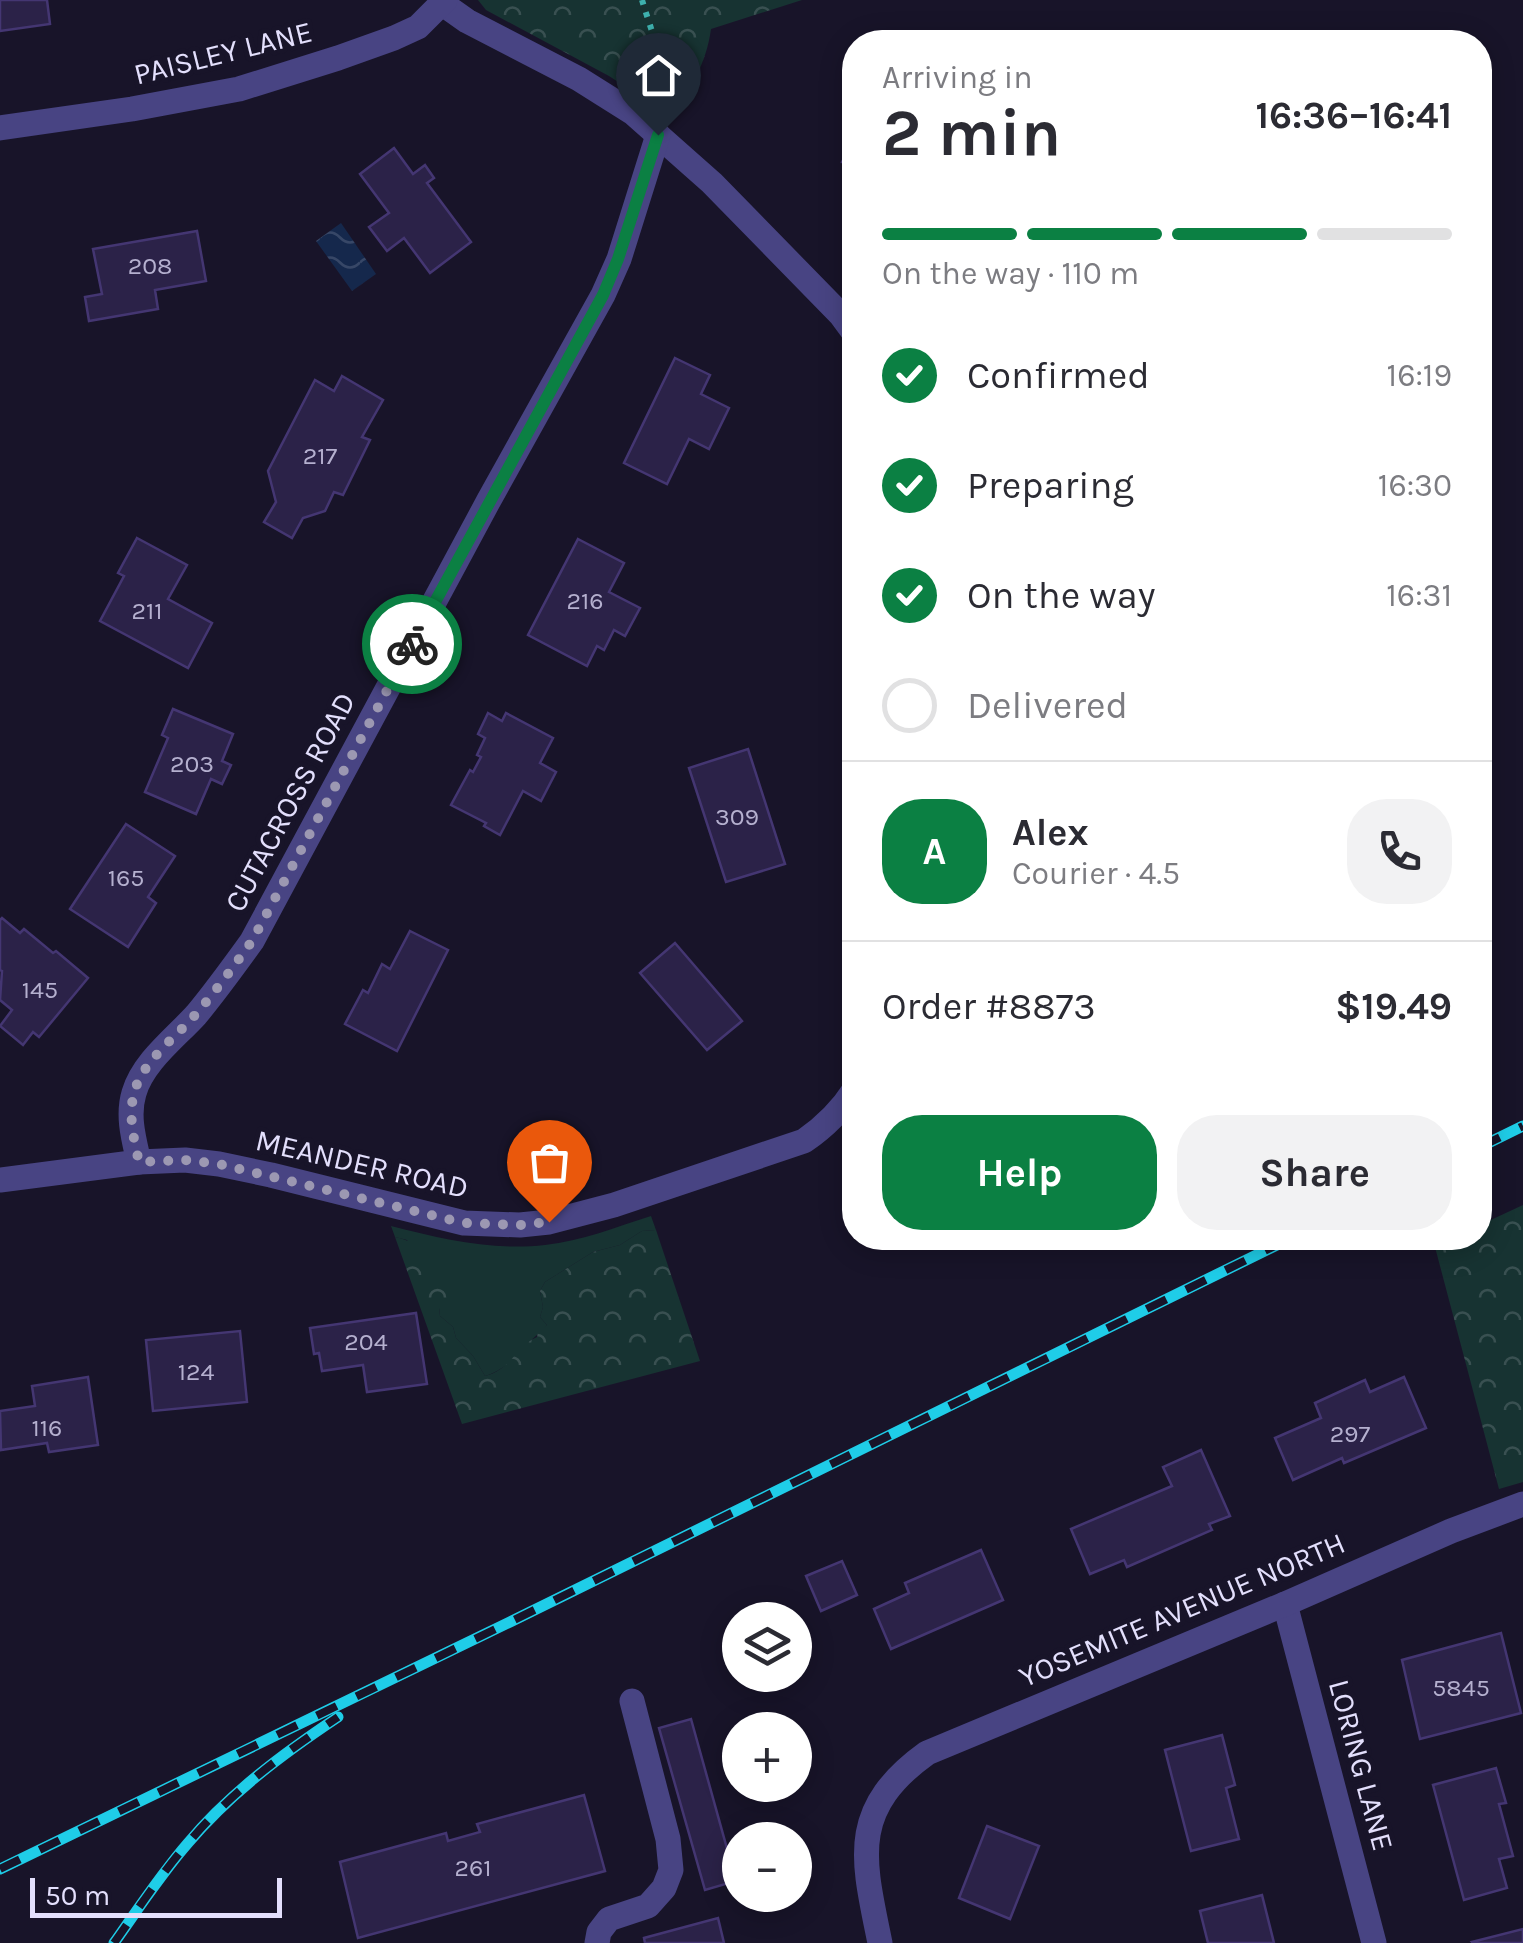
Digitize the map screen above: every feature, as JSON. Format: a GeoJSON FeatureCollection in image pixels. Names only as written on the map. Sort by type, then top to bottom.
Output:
{"type":"FeatureCollection","features":[{"type":"Feature","properties":{"kind":"street"},"geometry":{"type":"LineString","coordinates":[[444,2],[467,21],[611,98],[658,135],[712,183],[842,318]]}},
{"type":"Feature","properties":{"kind":"street","name":"PAISLEY LANE"},"geometry":{"type":"LineString","coordinates":[[0,128],[238,89],[418,28],[444,2]]}},
{"type":"Feature","properties":{"kind":"street","name":"CUTACROSS ROAD"},"geometry":{"type":"LineString","coordinates":[[139,1162],[131,1126],[134,1094],[142,1077],[252,941],[603,295],[658,135]]}},
{"type":"Feature","properties":{"kind":"street","name":"MEANDER ROAD"},"geometry":{"type":"LineString","coordinates":[[0,1180],[185,1160],[219,1164],[464,1223],[520,1225],[549,1222],[614,1205],[804,1141],[842,1110]]}},
{"type":"Feature","properties":{"kind":"street","name":"YOSEMITE AVENUE NORTH"},"geometry":{"type":"LineString","coordinates":[[880,1943],[869,1887],[866,1844],[870,1825],[881,1797],[927,1753],[1523,1504]]}},
{"type":"Feature","properties":{"kind":"street","name":"LORING LANE"},"geometry":{"type":"LineString","coordinates":[[1286,1604],[1374,1943]]}},
{"type":"Feature","properties":{"kind":"street"},"geometry":{"type":"LineString","coordinates":[[598,1943],[599,1932],[609,1919],[648,1906],[664,1888],[671,1870],[668,1839],[632,1701]]}},
{"type":"Feature","properties":{"kind":"path"},"geometry":{"type":"LineString","coordinates":[[642,0],[660,66],[658,135]]}},
{"type":"Feature","properties":{"kind":"green space"},"geometry":{"type":"Polygon","coordinates":[[[478,0],[802,0],[711,29],[697,75],[672,117],[609,76],[486,10],[478,0]]]}},
{"type":"Feature","properties":{"kind":"green space"},"geometry":{"type":"Polygon","coordinates":[[[1523,1205],[1523,1482],[1499,1489],[1436,1250],[1492,1250],[1492,1219],[1523,1205]]]}},
{"type":"Feature","properties":{"kind":"green space"},"geometry":{"type":"Polygon","coordinates":[[[651,1216],[656,1230],[642,1231],[620,1245],[593,1252],[545,1282],[540,1291],[540,1317],[547,1325],[511,1364],[485,1376],[456,1338],[453,1327],[440,1316],[407,1240],[395,1237],[391,1226],[468,1243],[526,1246],[572,1240],[651,1216]]]}},
{"type":"Feature","properties":{"kind":"green space"},"geometry":{"type":"Polygon","coordinates":[[[656,1230],[700,1361],[462,1424],[395,1237],[423,1249],[439,1264],[449,1293],[447,1303],[439,1308],[440,1316],[453,1327],[456,1338],[485,1376],[502,1368],[547,1325],[540,1317],[540,1291],[545,1282],[593,1252],[620,1245],[642,1231],[656,1230]]]}},
{"type":"Feature","properties":{"kind":"water"},"geometry":{"type":"Polygon","coordinates":[[[341,223],[376,274],[352,291],[316,241],[341,223]]]}},
{"type":"Feature","properties":{"kind":"building"},"geometry":{"type":"Polygon","coordinates":[[[0,0],[47,0],[50,24],[0,31],[0,0]]]}},
{"type":"Feature","properties":{"kind":"building"},"geometry":{"type":"Polygon","coordinates":[[[394,148],[413,174],[425,165],[434,178],[427,183],[471,242],[430,273],[404,238],[387,251],[369,227],[389,213],[360,174],[394,148]]]}},
{"type":"Feature","properties":{"kind":"building"},"geometry":{"type":"Polygon","coordinates":[[[197,231],[206,281],[155,290],[158,309],[89,321],[85,297],[102,294],[93,249],[197,231]]]}},
{"type":"Feature","properties":{"kind":"building"},"geometry":{"type":"Polygon","coordinates":[[[675,358],[710,375],[701,394],[729,408],[709,449],[689,439],[667,484],[624,463],[675,358]]]}},
{"type":"Feature","properties":{"kind":"building"},"geometry":{"type":"Polygon","coordinates":[[[342,376],[383,400],[362,437],[370,440],[343,495],[334,492],[325,511],[303,518],[292,538],[264,522],[276,502],[268,471],[315,380],[334,391],[342,376]]]}},
{"type":"Feature","properties":{"kind":"building"},"geometry":{"type":"Polygon","coordinates":[[[137,538],[187,565],[168,599],[212,623],[188,668],[100,621],[124,576],[118,573],[137,538]]]}},
{"type":"Feature","properties":{"kind":"building"},"geometry":{"type":"Polygon","coordinates":[[[578,539],[624,563],[609,592],[640,608],[625,636],[614,630],[604,650],[597,646],[587,666],[528,635],[578,539]]]}},
{"type":"Feature","properties":{"kind":"building"},"geometry":{"type":"Polygon","coordinates":[[[173,709],[233,734],[222,761],[231,765],[222,784],[211,779],[196,814],[145,792],[168,738],[162,735],[173,709]]]}},
{"type":"Feature","properties":{"kind":"building"},"geometry":{"type":"Polygon","coordinates":[[[488,713],[502,721],[506,713],[553,738],[540,763],[556,772],[541,801],[523,791],[500,835],[451,805],[481,757],[477,755],[485,738],[478,734],[488,713]]]}},
{"type":"Feature","properties":{"kind":"building"},"geometry":{"type":"Polygon","coordinates":[[[748,749],[785,864],[726,882],[689,768],[748,749]]]}},
{"type":"Feature","properties":{"kind":"building"},"geometry":{"type":"Polygon","coordinates":[[[126,824],[175,856],[148,897],[156,903],[128,947],[70,909],[126,824]]]}},
{"type":"Feature","properties":{"kind":"building"},"geometry":{"type":"Polygon","coordinates":[[[2,918],[20,933],[24,929],[53,953],[56,951],[88,978],[39,1037],[33,1032],[23,1045],[0,1026],[12,1010],[0,1000],[2,918]]]}},
{"type":"Feature","properties":{"kind":"building"},"geometry":{"type":"Polygon","coordinates":[[[410,931],[448,950],[397,1051],[345,1024],[363,990],[368,993],[382,964],[390,969],[410,931]]]}},
{"type":"Feature","properties":{"kind":"building"},"geometry":{"type":"Polygon","coordinates":[[[675,943],[742,1021],[707,1050],[640,973],[675,943]]]}},
{"type":"Feature","properties":{"kind":"building"},"geometry":{"type":"Polygon","coordinates":[[[416,1313],[427,1384],[367,1392],[363,1365],[322,1371],[319,1353],[314,1354],[310,1328],[416,1313]]]}},
{"type":"Feature","properties":{"kind":"building"},"geometry":{"type":"Polygon","coordinates":[[[240,1331],[247,1402],[153,1411],[146,1340],[240,1331]]]}},
{"type":"Feature","properties":{"kind":"building"},"geometry":{"type":"Polygon","coordinates":[[[88,1377],[98,1445],[49,1452],[47,1443],[1,1450],[0,1411],[35,1406],[32,1386],[88,1377]]]}},
{"type":"Feature","properties":{"kind":"building"},"geometry":{"type":"Polygon","coordinates":[[[1404,1377],[1426,1428],[1293,1480],[1275,1438],[1321,1418],[1315,1403],[1365,1380],[1370,1392],[1404,1377]]]}},
{"type":"Feature","properties":{"kind":"building"},"geometry":{"type":"Polygon","coordinates":[[[1201,1450],[1230,1516],[1209,1524],[1212,1530],[1127,1567],[1124,1560],[1090,1574],[1071,1529],[1172,1486],[1163,1467],[1201,1450]]]}},
{"type":"Feature","properties":{"kind":"building"},"geometry":{"type":"Polygon","coordinates":[[[981,1550],[1003,1600],[891,1649],[874,1609],[909,1593],[905,1583],[981,1550]]]}},
{"type":"Feature","properties":{"kind":"building"},"geometry":{"type":"Polygon","coordinates":[[[842,1561],[857,1595],[821,1611],[806,1576],[842,1561]]]}},
{"type":"Feature","properties":{"kind":"building"},"geometry":{"type":"Polygon","coordinates":[[[1501,1633],[1521,1713],[1420,1739],[1402,1660],[1501,1633]]]}},
{"type":"Feature","properties":{"kind":"building"},"geometry":{"type":"Polygon","coordinates":[[[691,1719],[722,1831],[722,1885],[705,1890],[659,1728],[691,1719]]]}},
{"type":"Feature","properties":{"kind":"building"},"geometry":{"type":"Polygon","coordinates":[[[1222,1735],[1235,1785],[1226,1788],[1239,1839],[1191,1851],[1165,1750],[1222,1735]]]}},
{"type":"Feature","properties":{"kind":"building"},"geometry":{"type":"Polygon","coordinates":[[[1496,1768],[1506,1803],[1499,1804],[1513,1856],[1499,1859],[1507,1888],[1464,1900],[1433,1785],[1496,1768]]]}},
{"type":"Feature","properties":{"kind":"building"},"geometry":{"type":"Polygon","coordinates":[[[584,1795],[605,1871],[358,1938],[340,1862],[446,1833],[448,1841],[480,1832],[477,1824],[584,1795]]]}},
{"type":"Feature","properties":{"kind":"building"},"geometry":{"type":"Polygon","coordinates":[[[987,1826],[1039,1846],[1010,1919],[959,1898],[987,1826]]]}},
{"type":"Feature","properties":{"kind":"building"},"geometry":{"type":"Polygon","coordinates":[[[1262,1895],[1274,1943],[1208,1943],[1200,1911],[1262,1895]]]}},
{"type":"Feature","properties":{"kind":"building"},"geometry":{"type":"Polygon","coordinates":[[[718,1918],[724,1943],[645,1943],[644,1938],[718,1918]]]}},
{"type":"Feature","properties":{"kind":"building"},"geometry":{"type":"Polygon","coordinates":[[[1523,1929],[1523,1943],[1472,1942],[1523,1929]]]}},
{"type":"Feature","properties":{"kind":"railway"},"geometry":{"type":"LineString","coordinates":[[1492,1141],[1523,1126]]}},
{"type":"Feature","properties":{"kind":"railway"},"geometry":{"type":"LineString","coordinates":[[0,1869],[1267,1250]]}},
{"type":"Feature","properties":{"kind":"railway"},"geometry":{"type":"LineString","coordinates":[[114,1943],[168,1867],[204,1825],[258,1775],[338,1717]]}},
{"type":"Feature","properties":{"kind":"way so far"},"geometry":{"type":"LineString","coordinates":[[412,644],[252,941],[142,1077],[134,1094],[131,1126],[139,1162],[185,1160],[219,1164],[464,1223],[490,1226],[549,1222]]}},
{"type":"Feature","properties":{"kind":"route"},"geometry":{"type":"LineString","coordinates":[[412,644],[603,295],[658,135]]}}]}
